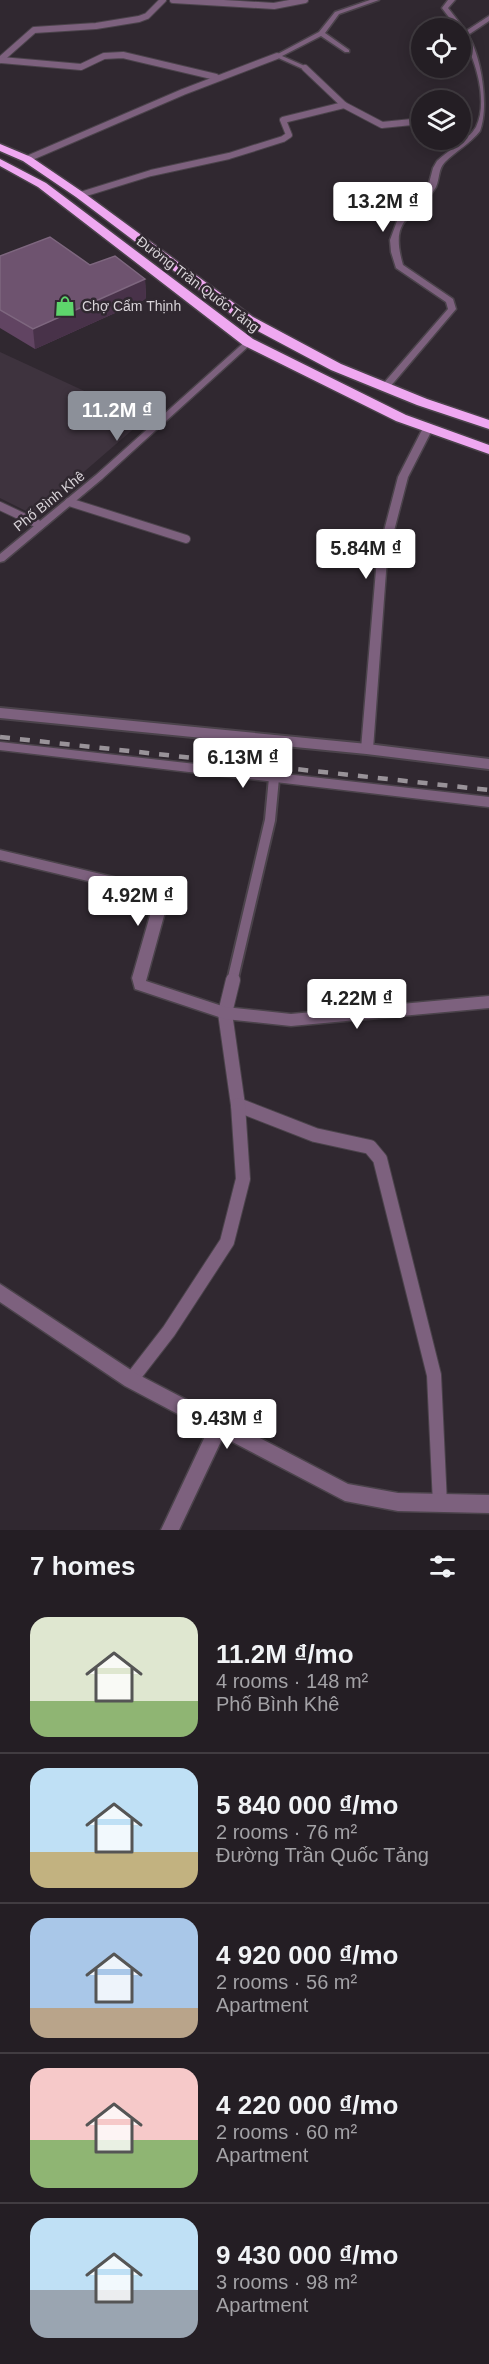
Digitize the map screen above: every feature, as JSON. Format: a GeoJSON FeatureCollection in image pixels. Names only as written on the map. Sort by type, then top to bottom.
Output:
{"type":"FeatureCollection","features":[{"type":"Feature","properties":{"kind":"highway","name":"Đường Trần Quốc Tảng"},"geometry":{"type":"LineString","coordinates":[[0,147],[27,159],[80,195],[248,320],[336,367],[422,402],[489,425]]}},
{"type":"Feature","properties":{"kind":"highway","name":"Đường Trần Quốc Tảng"},"geometry":{"type":"LineString","coordinates":[[2,165],[42,185],[248,342],[401,418],[489,450]]}},
{"type":"Feature","properties":{"kind":"highway"},"geometry":{"type":"LineString","coordinates":[[132,253],[150,247]]}},
{"type":"Feature","properties":{"kind":"street"},"geometry":{"type":"LineString","coordinates":[[277,56],[321,33],[338,13],[376,0]]}},
{"type":"Feature","properties":{"kind":"street"},"geometry":{"type":"LineString","coordinates":[[452,0],[445,8],[453,18]]}},
{"type":"Feature","properties":{"kind":"street"},"geometry":{"type":"LineString","coordinates":[[471,31],[489,18]]}},
{"type":"Feature","properties":{"kind":"street"},"geometry":{"type":"LineString","coordinates":[[321,33],[347,51]]}},
{"type":"Feature","properties":{"kind":"street"},"geometry":{"type":"LineString","coordinates":[[471,45],[484,72],[484,105],[480,124],[471,131]]}},
{"type":"Feature","properties":{"kind":"street"},"geometry":{"type":"LineString","coordinates":[[277,56],[305,68]]}},
{"type":"Feature","properties":{"kind":"street"},"geometry":{"type":"LineString","coordinates":[[386,386],[452,309],[450,301],[399,266],[395,242],[403,215],[431,187],[440,163],[452,150]]}},
{"type":"Feature","properties":{"kind":"street","name":"Phố Bình Khê"},"geometry":{"type":"LineString","coordinates":[[0,559],[69,502],[248,342]]}},
{"type":"Feature","properties":{"kind":"street"},"geometry":{"type":"LineString","coordinates":[[367,749],[382,558],[403,477],[428,428]]}},
{"type":"Feature","properties":{"kind":"street"},"geometry":{"type":"LineString","coordinates":[[0,746],[489,802]]}},
{"type":"Feature","properties":{"kind":"street"},"geometry":{"type":"LineString","coordinates":[[0,855],[142,889],[154,898],[158,912],[139,978],[140,985],[225,1013],[291,1020],[489,1002]]}},
{"type":"Feature","properties":{"kind":"street"},"geometry":{"type":"LineString","coordinates":[[0,1292],[131,1380],[345,1492],[365,1498],[489,1504]]}},
{"type":"Feature","properties":{"kind":"street"},"geometry":{"type":"LineString","coordinates":[[170,1530],[219,1426]]}},
{"type":"Feature","properties":{"kind":"lane"},"geometry":{"type":"LineString","coordinates":[[0,60],[34,30],[96,26],[139,19],[147,15],[163,0]]}},
{"type":"Feature","properties":{"kind":"lane"},"geometry":{"type":"LineString","coordinates":[[173,0],[274,6],[305,0]]}},
{"type":"Feature","properties":{"kind":"lane"},"geometry":{"type":"LineString","coordinates":[[0,60],[81,67],[104,57],[123,55],[216,77]]}},
{"type":"Feature","properties":{"kind":"lane"},"geometry":{"type":"LineString","coordinates":[[27,159],[216,77],[277,56]]}},
{"type":"Feature","properties":{"kind":"lane"},"geometry":{"type":"LineString","coordinates":[[305,68],[344,105],[388,126],[411,121]]}},
{"type":"Feature","properties":{"kind":"lane"},"geometry":{"type":"LineString","coordinates":[[80,195],[151,173],[229,156],[284,140],[289,135],[283,120],[344,105]]}},
{"type":"Feature","properties":{"kind":"lane"},"geometry":{"type":"LineString","coordinates":[[69,502],[186,539]]}},
{"type":"Feature","properties":{"kind":"lane"},"geometry":{"type":"LineString","coordinates":[[0,506],[40,525]]}},
{"type":"Feature","properties":{"kind":"lane"},"geometry":{"type":"LineString","coordinates":[[0,713],[367,749],[489,764]]}},
{"type":"Feature","properties":{"kind":"lane"},"geometry":{"type":"LineString","coordinates":[[131,1380],[169,1331],[227,1242],[243,1179],[238,1105],[225,1013],[270,820],[274,778]]}},
{"type":"Feature","properties":{"kind":"lane"},"geometry":{"type":"LineString","coordinates":[[238,1105],[315,1135],[370,1147],[380,1159],[434,1376],[440,1503]]}},
{"type":"Feature","properties":{"kind":"shaded area"},"geometry":{"type":"Polygon","coordinates":[[[0,352],[145,419],[34,515],[0,498],[0,352]]]}},
{"type":"Feature","properties":{"kind":"building","name":"Chợ Cẩm Thịnh"},"geometry":{"type":"Polygon","coordinates":[[[50,237],[90,265],[115,256],[145,279],[33,329],[0,310],[0,256],[50,237]]]}},
{"type":"Feature","properties":{"kind":"railway"},"geometry":{"type":"LineString","coordinates":[[0,737],[489,790]]}},
{"type":"Feature","properties":{"kind":"place","name":"Chợ Cẩm Thịnh"},"geometry":{"type":"Point","coordinates":[65,306]}}]}
